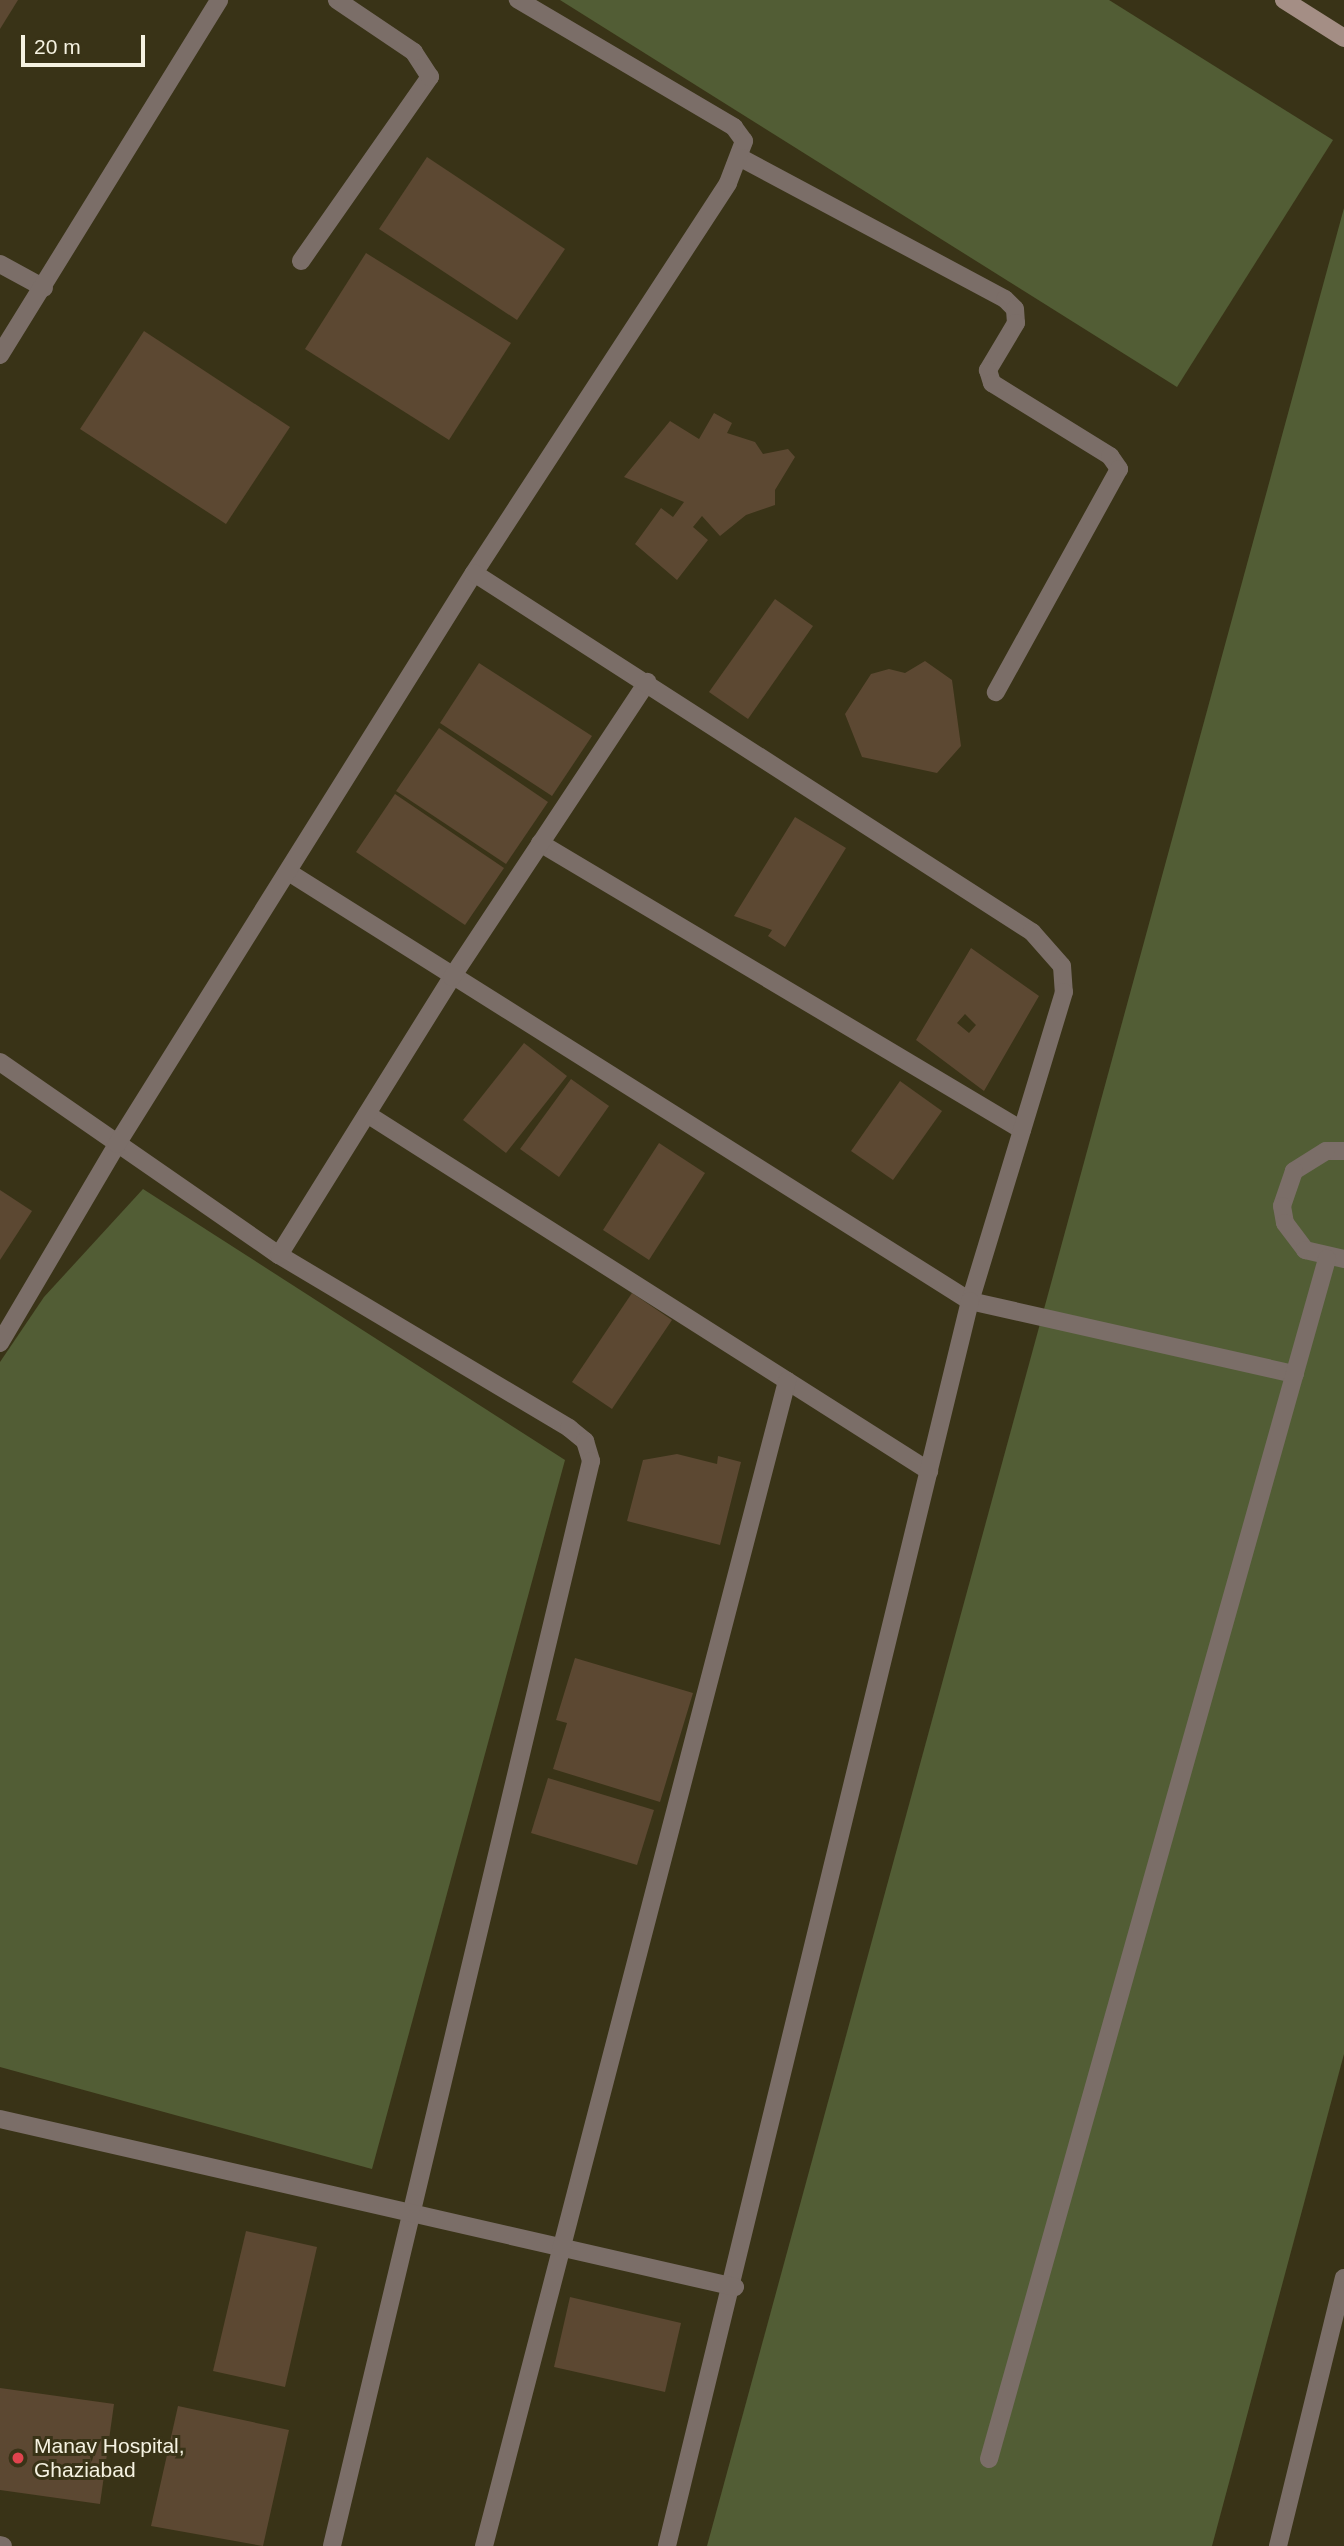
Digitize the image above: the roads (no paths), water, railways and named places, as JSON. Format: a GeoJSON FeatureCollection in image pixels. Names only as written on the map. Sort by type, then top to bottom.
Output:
{"type":"FeatureCollection","features":[{"type":"Feature","properties":{"kind":"street"},"geometry":{"type":"LineString","coordinates":[[0,355],[44,288],[219,0]]}},
{"type":"Feature","properties":{"kind":"street"},"geometry":{"type":"LineString","coordinates":[[301,261],[430,77],[414,52],[337,0]]}},
{"type":"Feature","properties":{"kind":"street"},"geometry":{"type":"LineString","coordinates":[[0,1343],[117,1143],[290,873],[474,573],[741,158],[744,141],[734,127],[518,0]]}},
{"type":"Feature","properties":{"kind":"street"},"geometry":{"type":"LineString","coordinates":[[1284,0],[1344,38]]}},
{"type":"Feature","properties":{"kind":"street"},"geometry":{"type":"LineString","coordinates":[[741,158],[1005,299],[1015,309],[1016,323],[988,370],[992,383],[1110,456],[1119,469],[996,692]]}},
{"type":"Feature","properties":{"kind":"street"},"geometry":{"type":"LineString","coordinates":[[0,264],[44,288]]}},
{"type":"Feature","properties":{"kind":"street"},"geometry":{"type":"LineString","coordinates":[[474,573],[647,682],[1051,948],[1062,966],[1064,992],[970,1301],[735,2287],[667,2546]]}},
{"type":"Feature","properties":{"kind":"street"},"geometry":{"type":"LineString","coordinates":[[279,1255],[452,977],[647,682]]}},
{"type":"Feature","properties":{"kind":"street"},"geometry":{"type":"LineString","coordinates":[[540,843],[1022,1130]]}},
{"type":"Feature","properties":{"kind":"street"},"geometry":{"type":"LineString","coordinates":[[290,873],[970,1301],[1295,1374]]}},
{"type":"Feature","properties":{"kind":"street"},"geometry":{"type":"LineString","coordinates":[[0,1062],[279,1255],[569,1428],[585,1441],[591,1461],[332,2546]]}},
{"type":"Feature","properties":{"kind":"street"},"geometry":{"type":"LineString","coordinates":[[367,1114],[929,1471]]}},
{"type":"Feature","properties":{"kind":"street"},"geometry":{"type":"LineString","coordinates":[[989,2459],[1295,1374],[1336,1259],[1293,1238],[1284,1223],[1285,1188],[1308,1158],[1344,1151]]}},
{"type":"Feature","properties":{"kind":"street"},"geometry":{"type":"LineString","coordinates":[[484,2546],[559,2247],[787,1381]]}},
{"type":"Feature","properties":{"kind":"street"},"geometry":{"type":"LineString","coordinates":[[0,2119],[735,2287]]}},
{"type":"Feature","properties":{"kind":"street"},"geometry":{"type":"LineString","coordinates":[[1278,2546],[1344,2278]]}},
{"type":"Feature","properties":{"kind":"place","name":"Manav Hospital, Ghaziabad"},"geometry":{"type":"Point","coordinates":[18,2458]}}]}
